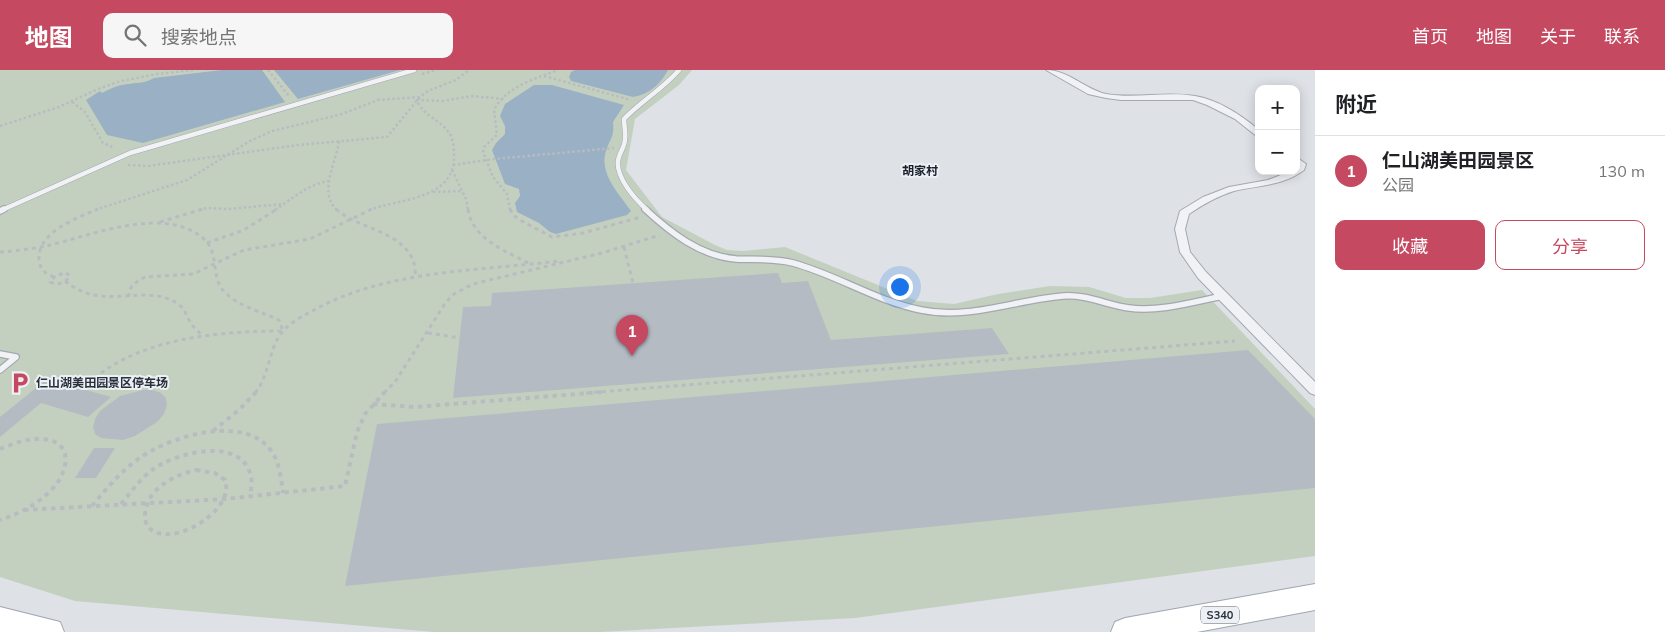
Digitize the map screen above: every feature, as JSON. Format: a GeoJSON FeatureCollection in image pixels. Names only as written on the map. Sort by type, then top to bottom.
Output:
{"type":"FeatureCollection","features":[{"type":"Feature","properties":{"kind":"main road","name":"S340"},"geometry":{"type":"LineString","coordinates":[[1125,632],[1315,597]]}},
{"type":"Feature","properties":{"kind":"main road"},"geometry":{"type":"LineString","coordinates":[[0,620],[50,632]]}},
{"type":"Feature","properties":{"kind":"street"},"geometry":{"type":"LineString","coordinates":[[1050,70],[1092,92],[1106,96],[1121,98],[1194,98],[1210,103],[1238,117],[1255,132]]}},
{"type":"Feature","properties":{"kind":"street"},"geometry":{"type":"LineString","coordinates":[[1293,175],[1278,181],[1232,189],[1197,203],[1184,213],[1180,229],[1186,252],[1202,275],[1315,390]]}},
{"type":"Feature","properties":{"kind":"lane"},"geometry":{"type":"LineString","coordinates":[[0,211],[111,161],[138,151],[414,70]]}},
{"type":"Feature","properties":{"kind":"lane"},"geometry":{"type":"LineString","coordinates":[[679,70],[667,85],[624,119],[625,140],[617,158],[621,175],[629,188],[652,214],[671,232],[698,249],[717,256],[737,260],[790,262],[902,305],[940,313],[974,311],[1063,296],[1096,298],[1130,309],[1144,309],[1223,296]]}},
{"type":"Feature","properties":{"kind":"lane"},"geometry":{"type":"LineString","coordinates":[[0,354],[16,357],[0,370]]}},
{"type":"Feature","properties":{"kind":"path"},"geometry":{"type":"LineString","coordinates":[[0,126],[24,116],[72,102],[120,82],[165,72],[193,70]]}},
{"type":"Feature","properties":{"kind":"path"},"geometry":{"type":"LineString","coordinates":[[268,70],[296,105]]}},
{"type":"Feature","properties":{"kind":"path"},"geometry":{"type":"LineString","coordinates":[[111,161],[130,166],[148,166],[231,153],[387,137],[418,99],[428,91],[456,80],[469,70]]}},
{"type":"Feature","properties":{"kind":"path"},"geometry":{"type":"LineString","coordinates":[[558,70],[530,82],[504,98],[493,114],[498,132],[497,136],[484,147],[483,152],[494,179],[506,192],[511,214],[518,220],[536,228],[543,235],[550,237],[567,236],[652,214]]}},
{"type":"Feature","properties":{"kind":"path"},"geometry":{"type":"LineString","coordinates":[[544,76],[642,103]]}},
{"type":"Feature","properties":{"kind":"path"},"geometry":{"type":"LineString","coordinates":[[54,277],[43,272],[40,267],[40,247],[46,239],[74,218],[104,206],[165,189],[187,180],[211,168],[260,135],[280,128],[340,115],[377,100],[389,98],[443,101],[472,96],[504,98]]}},
{"type":"Feature","properties":{"kind":"path"},"geometry":{"type":"LineString","coordinates":[[418,99],[418,108],[447,128],[452,137],[452,170],[447,180],[432,192]]}},
{"type":"Feature","properties":{"kind":"path"},"geometry":{"type":"LineString","coordinates":[[72,102],[86,113],[94,131],[103,144],[112,148],[138,151]]}},
{"type":"Feature","properties":{"kind":"path"},"geometry":{"type":"LineString","coordinates":[[339,141],[336,159],[328,181],[328,193],[332,206],[347,220],[386,234],[402,244],[412,256],[416,277]]}},
{"type":"Feature","properties":{"kind":"path"},"geometry":{"type":"LineString","coordinates":[[453,165],[494,159],[607,149]]}},
{"type":"Feature","properties":{"kind":"path"},"geometry":{"type":"LineString","coordinates":[[452,170],[466,199],[469,218],[479,232],[490,243],[530,264]]}},
{"type":"Feature","properties":{"kind":"path"},"geometry":{"type":"LineString","coordinates":[[207,243],[244,230],[287,204],[312,186],[328,181]]}},
{"type":"Feature","properties":{"kind":"path"},"geometry":{"type":"LineString","coordinates":[[128,296],[132,286],[140,279],[152,276],[174,277],[192,274],[228,255],[260,246],[306,241],[331,230],[347,220],[384,205],[432,192],[462,192]]}},
{"type":"Feature","properties":{"kind":"path"},"geometry":{"type":"LineString","coordinates":[[153,224],[207,208],[235,209],[287,204]]}},
{"type":"Feature","properties":{"kind":"path"},"geometry":{"type":"LineString","coordinates":[[0,252],[40,247],[122,227],[153,224],[178,226],[192,231],[207,243],[213,252],[222,288],[230,296],[279,320],[283,331]]}},
{"type":"Feature","properties":{"kind":"path"},"geometry":{"type":"LineString","coordinates":[[24,510],[225,499],[345,486],[357,432],[364,414],[395,382],[446,302],[454,294],[464,288],[671,232]]}},
{"type":"Feature","properties":{"kind":"path"},"geometry":{"type":"LineString","coordinates":[[624,246],[633,283]]}},
{"type":"Feature","properties":{"kind":"path"},"geometry":{"type":"LineString","coordinates":[[213,431],[243,406],[262,384],[271,364],[276,340],[283,331],[329,300],[354,290],[383,282],[570,260]]}},
{"type":"Feature","properties":{"kind":"path"},"geometry":{"type":"LineString","coordinates":[[63,273],[68,274],[69,278],[65,281],[51,284],[50,280],[54,277],[63,273]]}},
{"type":"Feature","properties":{"kind":"path"},"geometry":{"type":"LineString","coordinates":[[65,281],[75,289],[89,295],[163,297],[176,303],[184,310],[192,326],[204,336]]}},
{"type":"Feature","properties":{"kind":"path"},"geometry":{"type":"LineString","coordinates":[[86,385],[99,373],[124,358],[151,348],[237,331],[283,331]]}},
{"type":"Feature","properties":{"kind":"path"},"geometry":{"type":"LineString","coordinates":[[428,333],[460,338]]}},
{"type":"Feature","properties":{"kind":"path"},"geometry":{"type":"LineString","coordinates":[[373,404],[415,407],[1236,341]]}},
{"type":"Feature","properties":{"kind":"path"},"geometry":{"type":"LineString","coordinates":[[92,506],[109,485],[150,451],[171,441],[213,431],[227,430],[260,440],[271,449],[281,477],[282,493]]}},
{"type":"Feature","properties":{"kind":"path"},"geometry":{"type":"LineString","coordinates":[[0,449],[23,441],[48,440],[59,444],[66,453],[66,464],[61,478],[48,492],[24,510],[0,520]]}},
{"type":"Feature","properties":{"kind":"path"},"geometry":{"type":"LineString","coordinates":[[121,504],[153,470],[172,460],[194,452],[214,450],[230,452],[248,468],[252,481],[250,496]]}},
{"type":"Feature","properties":{"kind":"path"},"geometry":{"type":"LineString","coordinates":[[196,470],[213,472],[224,480],[227,488],[225,499],[218,509],[195,528],[181,533],[168,535],[156,533],[148,527],[144,519],[144,509],[158,488],[170,479],[196,470]]}},
{"type":"Feature","properties":{"kind":"green space"},"geometry":{"type":"Polygon","coordinates":[[[0,70],[692,70],[679,85],[635,119],[626,170],[662,217],[715,245],[727,250],[743,251],[785,247],[917,301],[954,304],[998,294],[1050,286],[1089,287],[1126,298],[1150,298],[1202,290],[1315,409],[1315,556],[855,618],[600,632],[434,632],[75,601],[0,577],[0,70]]]}},
{"type":"Feature","properties":{"kind":"water"},"geometry":{"type":"Polygon","coordinates":[[[222,70],[262,70],[285,102],[143,143],[107,135],[86,100],[100,91],[102,93],[112,88],[154,78],[222,70]]]}},
{"type":"Feature","properties":{"kind":"water"},"geometry":{"type":"Polygon","coordinates":[[[274,70],[400,70],[298,99],[274,70]]]}},
{"type":"Feature","properties":{"kind":"water"},"geometry":{"type":"Polygon","coordinates":[[[575,70],[668,70],[654,88],[644,94],[633,97],[571,81],[569,77],[571,72],[575,70]]]}},
{"type":"Feature","properties":{"kind":"water"},"geometry":{"type":"Polygon","coordinates":[[[534,85],[552,85],[624,105],[613,122],[613,132],[606,150],[605,163],[612,185],[631,211],[627,215],[556,234],[517,212],[515,203],[520,196],[519,189],[505,184],[492,150],[505,134],[505,126],[500,116],[505,104],[534,85]]]}},
{"type":"Feature","properties":{"kind":"building"},"geometry":{"type":"Polygon","coordinates":[[[778,273],[782,283],[808,281],[831,340],[992,328],[1009,354],[453,398],[463,307],[491,306],[492,293],[778,273]]]}},
{"type":"Feature","properties":{"kind":"building"},"geometry":{"type":"Polygon","coordinates":[[[1248,350],[1315,419],[1315,488],[345,586],[377,424],[1248,350]]]}},
{"type":"Feature","properties":{"kind":"building"},"geometry":{"type":"Polygon","coordinates":[[[47,379],[111,397],[88,417],[41,403],[0,437],[0,417],[47,379]]]}},
{"type":"Feature","properties":{"kind":"building"},"geometry":{"type":"Polygon","coordinates":[[[143,390],[153,390],[161,393],[166,398],[167,405],[164,414],[157,422],[135,436],[123,440],[101,438],[95,434],[93,427],[100,411],[120,396],[143,390]]]}},
{"type":"Feature","properties":{"kind":"building"},"geometry":{"type":"Polygon","coordinates":[[[94,448],[115,448],[96,478],[75,478],[94,448]]]}},
{"type":"Feature","properties":{"kind":"place","name":"仁山湖美田园景区"},"geometry":{"type":"Point","coordinates":[632,356]}},
{"type":"Feature","properties":{"kind":"place","name":"仁山湖美田园景区停车场"},"geometry":{"type":"Point","coordinates":[20,383]}},
{"type":"Feature","properties":{"kind":"district","name":"胡家村"},"geometry":{"type":"Point","coordinates":[920,171]}}]}
